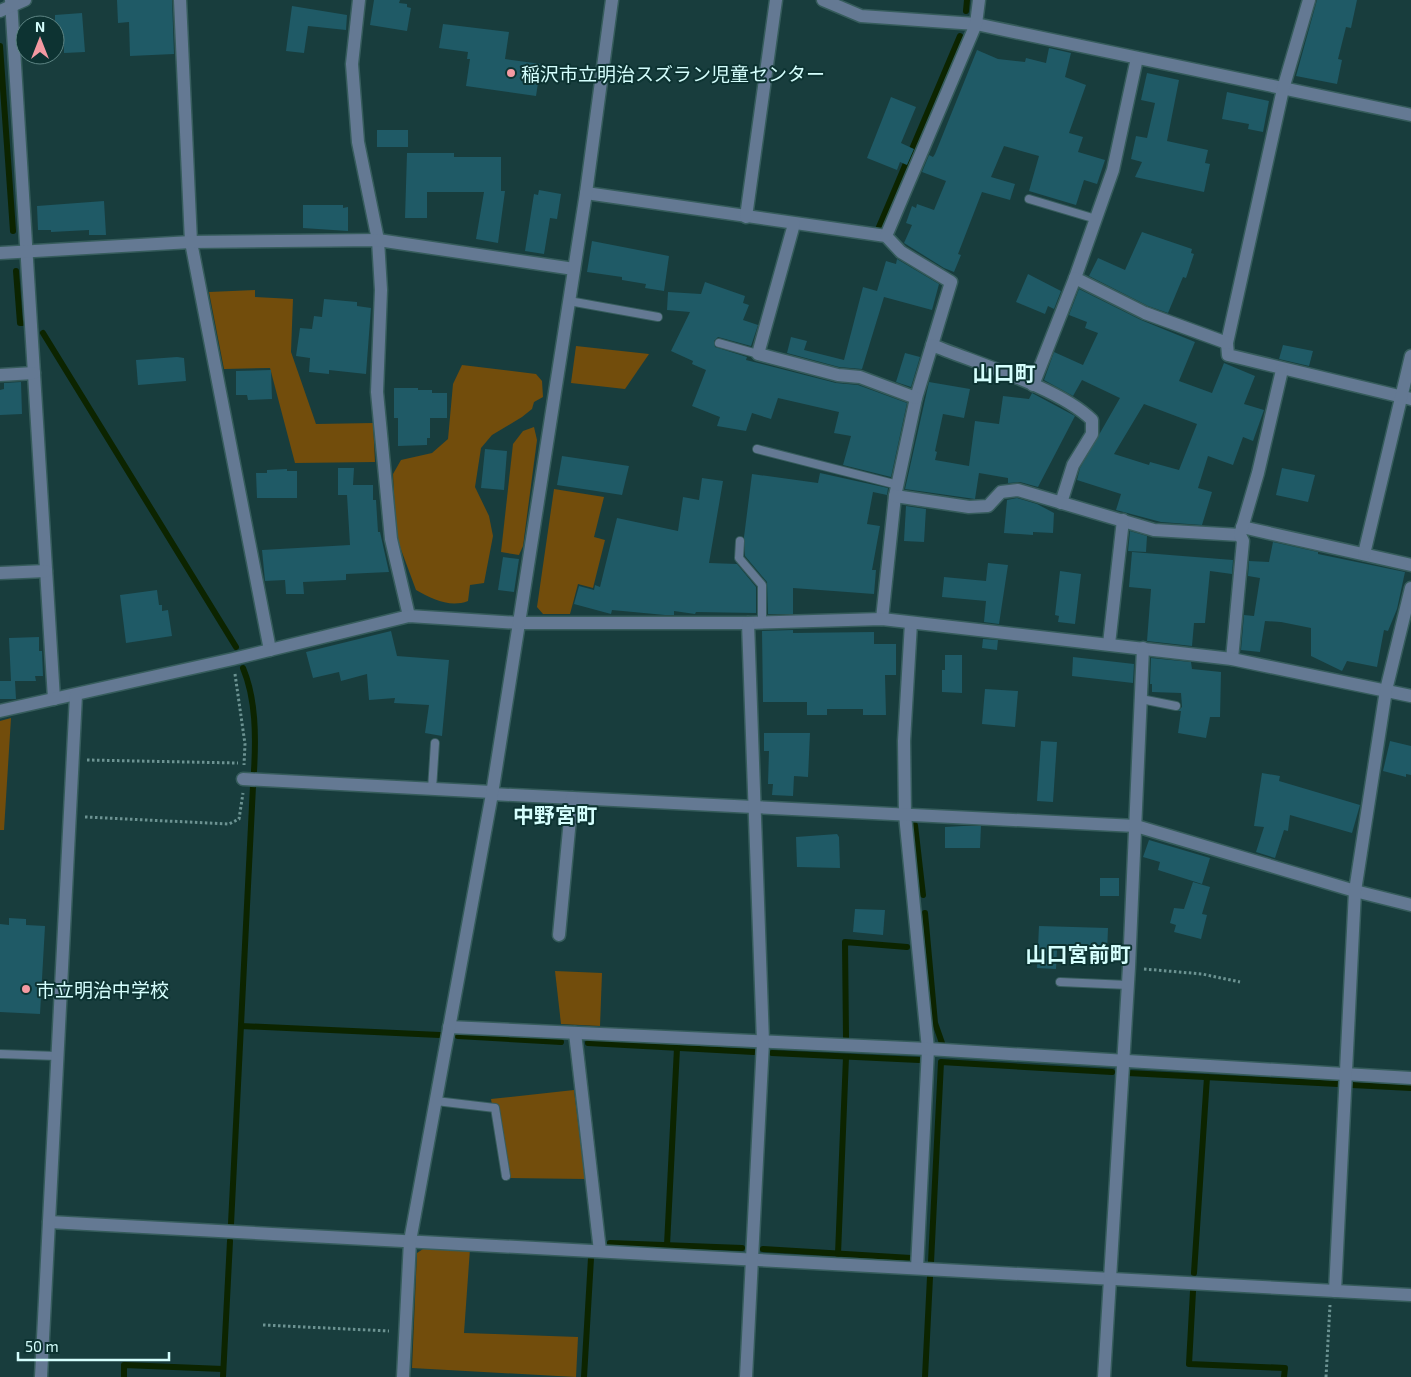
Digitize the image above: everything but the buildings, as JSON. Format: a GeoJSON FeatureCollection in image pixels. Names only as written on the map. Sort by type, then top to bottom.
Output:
{"type":"FeatureCollection","features":[{"type":"Feature","properties":{"kind":"street"},"geometry":{"type":"LineString","coordinates":[[25,0],[8,6],[26,251],[54,699]]}},
{"type":"Feature","properties":{"kind":"street"},"geometry":{"type":"LineString","coordinates":[[180,0],[191,242],[270,650]]}},
{"type":"Feature","properties":{"kind":"street"},"geometry":{"type":"LineString","coordinates":[[359,0],[352,64],[358,142],[378,240],[381,290],[377,392],[386,504],[391,539],[409,616]]}},
{"type":"Feature","properties":{"kind":"street"},"geometry":{"type":"LineString","coordinates":[[403,1377],[410,1241],[492,793],[586,193],[612,0]]}},
{"type":"Feature","properties":{"kind":"street"},"geometry":{"type":"LineString","coordinates":[[746,217],[776,0]]}},
{"type":"Feature","properties":{"kind":"street"},"geometry":{"type":"LineString","coordinates":[[823,0],[861,16],[976,24],[1411,115]]}},
{"type":"Feature","properties":{"kind":"street"},"geometry":{"type":"LineString","coordinates":[[886,236],[976,24],[979,0]]}},
{"type":"Feature","properties":{"kind":"street"},"geometry":{"type":"LineString","coordinates":[[1310,0],[1283,89],[1228,343],[1228,355],[1282,370],[1406,398]]}},
{"type":"Feature","properties":{"kind":"street"},"geometry":{"type":"LineString","coordinates":[[1033,385],[1075,278],[1114,170],[1138,58]]}},
{"type":"Feature","properties":{"kind":"street"},"geometry":{"type":"LineString","coordinates":[[586,193],[886,236],[901,252],[951,282],[916,398],[896,490],[882,619]]}},
{"type":"Feature","properties":{"kind":"street"},"geometry":{"type":"LineString","coordinates":[[794,224],[758,354],[838,375],[860,377],[916,398]]}},
{"type":"Feature","properties":{"kind":"street"},"geometry":{"type":"LineString","coordinates":[[0,253],[191,242],[378,240],[574,269]]}},
{"type":"Feature","properties":{"kind":"street"},"geometry":{"type":"LineString","coordinates":[[1075,278],[1145,313],[1228,343]]}},
{"type":"Feature","properties":{"kind":"street"},"geometry":{"type":"LineString","coordinates":[[932,345],[1033,385],[1074,406],[1092,420],[1092,434],[1073,465],[1061,503]]}},
{"type":"Feature","properties":{"kind":"street"},"geometry":{"type":"LineString","coordinates":[[1364,554],[1406,398],[1411,356]]}},
{"type":"Feature","properties":{"kind":"street"},"geometry":{"type":"LineString","coordinates":[[1232,659],[1243,541],[1241,531],[1258,473],[1282,370]]}},
{"type":"Feature","properties":{"kind":"street"},"geometry":{"type":"LineString","coordinates":[[0,375],[34,373]]}},
{"type":"Feature","properties":{"kind":"street"},"geometry":{"type":"LineString","coordinates":[[896,490],[969,507],[988,506],[1001,492],[1018,490],[1154,530],[1241,531],[1364,554],[1411,565]]}},
{"type":"Feature","properties":{"kind":"street"},"geometry":{"type":"LineString","coordinates":[[1109,644],[1123,520]]}},
{"type":"Feature","properties":{"kind":"street"},"geometry":{"type":"LineString","coordinates":[[0,573],[46,571]]}},
{"type":"Feature","properties":{"kind":"street"},"geometry":{"type":"LineString","coordinates":[[1333,1291],[1355,891],[1386,690],[1411,588]]}},
{"type":"Feature","properties":{"kind":"street"},"geometry":{"type":"LineString","coordinates":[[0,712],[54,699],[76,696],[409,616],[519,623],[762,623],[882,619],[1232,659],[1411,696]]}},
{"type":"Feature","properties":{"kind":"street"},"geometry":{"type":"LineString","coordinates":[[746,1377],[763,1042],[748,623]]}},
{"type":"Feature","properties":{"kind":"street"},"geometry":{"type":"LineString","coordinates":[[911,623],[904,740],[905,815],[928,1049],[917,1268]]}},
{"type":"Feature","properties":{"kind":"street"},"geometry":{"type":"LineString","coordinates":[[1104,1377],[1124,1061],[1143,648]]}},
{"type":"Feature","properties":{"kind":"street"},"geometry":{"type":"LineString","coordinates":[[41,1377],[76,696]]}},
{"type":"Feature","properties":{"kind":"street"},"geometry":{"type":"LineString","coordinates":[[243,779],[572,798],[1136,826],[1355,891],[1411,905]]}},
{"type":"Feature","properties":{"kind":"street"},"geometry":{"type":"LineString","coordinates":[[559,935],[572,798]]}},
{"type":"Feature","properties":{"kind":"street"},"geometry":{"type":"LineString","coordinates":[[449,1027],[928,1049],[1411,1078]]}},
{"type":"Feature","properties":{"kind":"street"},"geometry":{"type":"LineString","coordinates":[[575,1033],[600,1251]]}},
{"type":"Feature","properties":{"kind":"street"},"geometry":{"type":"LineString","coordinates":[[49,1222],[1411,1295]]}},
{"type":"Feature","properties":{"kind":"lane"},"geometry":{"type":"LineString","coordinates":[[1029,199],[1096,219]]}},
{"type":"Feature","properties":{"kind":"lane"},"geometry":{"type":"LineString","coordinates":[[569,301],[658,317]]}},
{"type":"Feature","properties":{"kind":"lane"},"geometry":{"type":"LineString","coordinates":[[719,343],[758,354]]}},
{"type":"Feature","properties":{"kind":"lane"},"geometry":{"type":"LineString","coordinates":[[757,449],[896,490]]}},
{"type":"Feature","properties":{"kind":"lane"},"geometry":{"type":"LineString","coordinates":[[740,541],[739,558],[762,585],[762,623]]}},
{"type":"Feature","properties":{"kind":"lane"},"geometry":{"type":"LineString","coordinates":[[1141,699],[1176,706]]}},
{"type":"Feature","properties":{"kind":"lane"},"geometry":{"type":"LineString","coordinates":[[432,789],[435,743]]}},
{"type":"Feature","properties":{"kind":"lane"},"geometry":{"type":"LineString","coordinates":[[1060,982],[1128,985]]}},
{"type":"Feature","properties":{"kind":"lane"},"geometry":{"type":"LineString","coordinates":[[0,1054],[57,1056]]}},
{"type":"Feature","properties":{"kind":"lane"},"geometry":{"type":"LineString","coordinates":[[436,1101],[495,1108],[506,1176]]}},
{"type":"Feature","properties":{"kind":"path"},"geometry":{"type":"LineString","coordinates":[[70,816],[229,824],[239,819],[245,744],[233,659]]}},
{"type":"Feature","properties":{"kind":"path"},"geometry":{"type":"LineString","coordinates":[[72,760],[244,764]]}},
{"type":"Feature","properties":{"kind":"path"},"geometry":{"type":"LineString","coordinates":[[1129,967],[1202,974],[1240,982]]}},
{"type":"Feature","properties":{"kind":"path"},"geometry":{"type":"LineString","coordinates":[[1326,1377],[1333,1291]]}},
{"type":"Feature","properties":{"kind":"path"},"geometry":{"type":"LineString","coordinates":[[263,1325],[406,1332]]}},
{"type":"Feature","properties":{"kind":"shaded area"},"geometry":{"type":"Polygon","coordinates":[[[255,290],[255,297],[293,299],[291,352],[316,424],[373,423],[375,462],[295,463],[270,368],[224,369],[209,292],[255,290]]]}},
{"type":"Feature","properties":{"kind":"shaded area"},"geometry":{"type":"Polygon","coordinates":[[[576,346],[649,354],[625,389],[571,383],[576,346]]]}},
{"type":"Feature","properties":{"kind":"shaded area"},"geometry":{"type":"Polygon","coordinates":[[[462,365],[536,374],[542,381],[543,397],[534,402],[532,409],[522,417],[492,435],[481,448],[475,487],[489,516],[493,536],[484,583],[470,585],[468,601],[455,604],[435,599],[416,590],[396,536],[393,474],[401,460],[432,453],[448,439],[453,384],[462,365]]]}},
{"type":"Feature","properties":{"kind":"shaded area"},"geometry":{"type":"Polygon","coordinates":[[[534,427],[537,440],[523,546],[519,555],[501,552],[513,444],[523,431],[534,427]]]}},
{"type":"Feature","properties":{"kind":"shaded area"},"geometry":{"type":"Polygon","coordinates":[[[554,489],[604,497],[594,537],[605,540],[593,588],[578,584],[570,614],[543,614],[537,607],[554,489]]]}},
{"type":"Feature","properties":{"kind":"shaded area"},"geometry":{"type":"Polygon","coordinates":[[[11,718],[4,830],[0,830],[0,721],[11,718]]]}},
{"type":"Feature","properties":{"kind":"shaded area"},"geometry":{"type":"Polygon","coordinates":[[[555,971],[602,973],[600,1026],[561,1024],[555,971]]]}},
{"type":"Feature","properties":{"kind":"shaded area"},"geometry":{"type":"Polygon","coordinates":[[[574,1090],[585,1179],[504,1178],[491,1099],[574,1090]]]}},
{"type":"Feature","properties":{"kind":"shaded area"},"geometry":{"type":"Polygon","coordinates":[[[426,1247],[470,1249],[464,1333],[578,1337],[576,1377],[412,1368],[417,1253],[426,1247]]]}},
{"type":"Feature","properties":{"kind":"waterway"},"geometry":{"type":"LineString","coordinates":[[966,11],[967,0]]}},
{"type":"Feature","properties":{"kind":"waterway"},"geometry":{"type":"LineString","coordinates":[[879,227],[960,36]]}},
{"type":"Feature","properties":{"kind":"waterway"},"geometry":{"type":"LineString","coordinates":[[0,46],[13,231]]}},
{"type":"Feature","properties":{"kind":"waterway"},"geometry":{"type":"LineString","coordinates":[[16,271],[20,323],[22,323]]}},
{"type":"Feature","properties":{"kind":"waterway"},"geometry":{"type":"LineString","coordinates":[[43,333],[236,647]]}},
{"type":"Feature","properties":{"kind":"waterway"},"geometry":{"type":"LineString","coordinates":[[243,668],[253,705],[254,771]]}},
{"type":"Feature","properties":{"kind":"waterway"},"geometry":{"type":"LineString","coordinates":[[231,1224],[253,786]]}},
{"type":"Feature","properties":{"kind":"waterway"},"geometry":{"type":"LineString","coordinates":[[915,825],[923,895]]}},
{"type":"Feature","properties":{"kind":"waterway"},"geometry":{"type":"LineString","coordinates":[[925,913],[935,1023],[942,1043]]}},
{"type":"Feature","properties":{"kind":"waterway"},"geometry":{"type":"LineString","coordinates":[[846,1037],[845,942],[907,947]]}},
{"type":"Feature","properties":{"kind":"waterway"},"geometry":{"type":"LineString","coordinates":[[241,1026],[440,1035]]}},
{"type":"Feature","properties":{"kind":"waterway"},"geometry":{"type":"LineString","coordinates":[[458,1036],[561,1042]]}},
{"type":"Feature","properties":{"kind":"waterway"},"geometry":{"type":"LineString","coordinates":[[588,1043],[754,1052]]}},
{"type":"Feature","properties":{"kind":"waterway"},"geometry":{"type":"LineString","coordinates":[[667,1245],[677,1048]]}},
{"type":"Feature","properties":{"kind":"waterway"},"geometry":{"type":"LineString","coordinates":[[772,1053],[919,1060]]}},
{"type":"Feature","properties":{"kind":"waterway"},"geometry":{"type":"LineString","coordinates":[[838,1254],[846,1057]]}},
{"type":"Feature","properties":{"kind":"waterway"},"geometry":{"type":"LineString","coordinates":[[931,1262],[941,1062],[1112,1072]]}},
{"type":"Feature","properties":{"kind":"waterway"},"geometry":{"type":"LineString","coordinates":[[1128,1073],[1338,1084]]}},
{"type":"Feature","properties":{"kind":"waterway"},"geometry":{"type":"LineString","coordinates":[[1194,1273],[1207,1077]]}},
{"type":"Feature","properties":{"kind":"waterway"},"geometry":{"type":"LineString","coordinates":[[1352,1085],[1411,1088]]}},
{"type":"Feature","properties":{"kind":"waterway"},"geometry":{"type":"LineString","coordinates":[[223,1377],[230,1241]]}},
{"type":"Feature","properties":{"kind":"waterway"},"geometry":{"type":"LineString","coordinates":[[610,1243],[742,1248]]}},
{"type":"Feature","properties":{"kind":"waterway"},"geometry":{"type":"LineString","coordinates":[[763,1249],[911,1258]]}},
{"type":"Feature","properties":{"kind":"waterway"},"geometry":{"type":"LineString","coordinates":[[584,1377],[591,1258]]}},
{"type":"Feature","properties":{"kind":"waterway"},"geometry":{"type":"LineString","coordinates":[[925,1377],[930,1277]]}},
{"type":"Feature","properties":{"kind":"waterway"},"geometry":{"type":"LineString","coordinates":[[1193,1291],[1189,1364],[1285,1368],[1284,1377]]}},
{"type":"Feature","properties":{"kind":"waterway"},"geometry":{"type":"LineString","coordinates":[[124,1377],[124,1365],[223,1369]]}},
{"type":"Feature","properties":{"kind":"place","name":"稲沢市立明治スズラン児童センター"},"geometry":{"type":"Point","coordinates":[511,73]}},
{"type":"Feature","properties":{"kind":"place","name":"市立明治中学校"},"geometry":{"type":"Point","coordinates":[26,989]}},
{"type":"Feature","properties":{"kind":"district","name":"山口町"},"geometry":{"type":"Point","coordinates":[1004,372]}},
{"type":"Feature","properties":{"kind":"district","name":"中野宮町"},"geometry":{"type":"Point","coordinates":[555,814]}},
{"type":"Feature","properties":{"kind":"district","name":"山口宮前町"},"geometry":{"type":"Point","coordinates":[1078,953]}}]}
